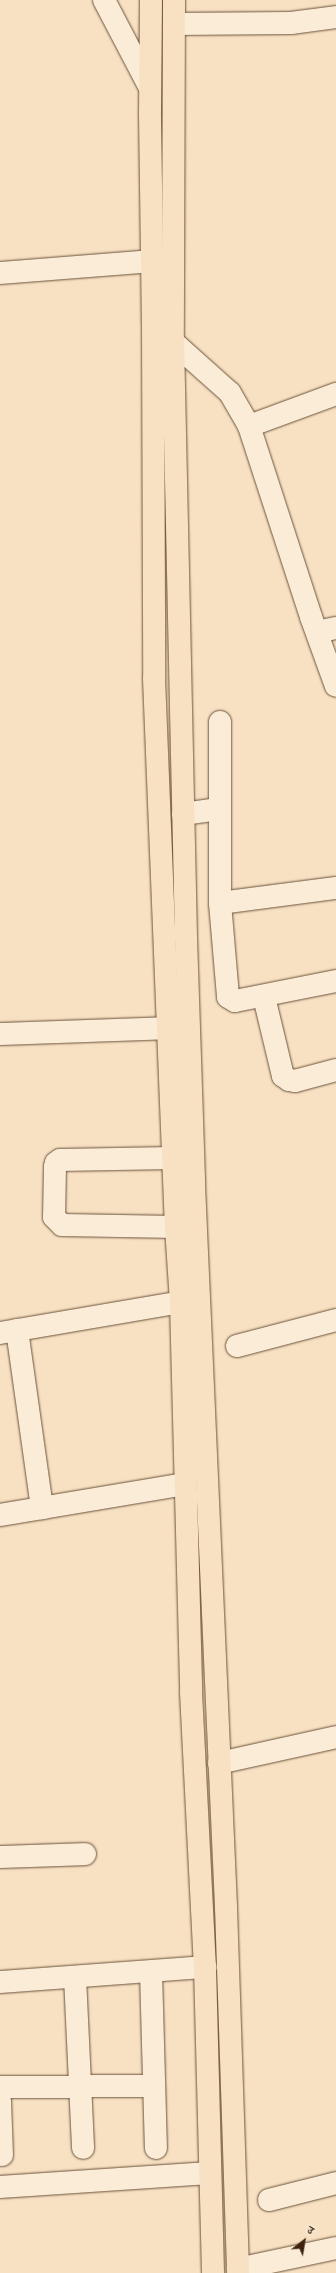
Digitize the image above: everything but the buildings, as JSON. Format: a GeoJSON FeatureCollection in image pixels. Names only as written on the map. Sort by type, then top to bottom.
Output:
{"type":"FeatureCollection","features":[{"type":"Feature","properties":{"kind":"main road"},"geometry":{"type":"LineString","coordinates":[[151,0],[150,88],[154,678],[173,1158],[181,1302],[191,1692],[205,1967],[213,2273]]}},
{"type":"Feature","properties":{"kind":"main road"},"geometry":{"type":"LineString","coordinates":[[174,0],[173,342],[183,814],[194,1193],[219,1763],[238,2271]]}},
{"type":"Feature","properties":{"kind":"street"},"geometry":{"type":"LineString","coordinates":[[104,0],[150,88]]}},
{"type":"Feature","properties":{"kind":"street"},"geometry":{"type":"LineString","coordinates":[[174,24],[290,23],[336,17]]}},
{"type":"Feature","properties":{"kind":"street"},"geometry":{"type":"LineString","coordinates":[[0,273],[152,261]]}},
{"type":"Feature","properties":{"kind":"street"},"geometry":{"type":"LineString","coordinates":[[173,342],[230,393],[249,426],[326,630],[336,686]]}},
{"type":"Feature","properties":{"kind":"street"},"geometry":{"type":"LineString","coordinates":[[249,426],[336,394]]}},
{"type":"Feature","properties":{"kind":"street"},"geometry":{"type":"LineString","coordinates":[[220,722],[218,809],[220,902],[228,997],[235,1001],[264,997],[336,982]]}},
{"type":"Feature","properties":{"kind":"street"},"geometry":{"type":"LineString","coordinates":[[183,814],[218,809]]}},
{"type":"Feature","properties":{"kind":"street"},"geometry":{"type":"LineString","coordinates":[[220,902],[336,888]]}},
{"type":"Feature","properties":{"kind":"street"},"geometry":{"type":"LineString","coordinates":[[264,997],[283,1076],[289,1080],[295,1080],[336,1070]]}},
{"type":"Feature","properties":{"kind":"street"},"geometry":{"type":"LineString","coordinates":[[0,1034],[169,1028]]}},
{"type":"Feature","properties":{"kind":"street"},"geometry":{"type":"LineString","coordinates":[[173,1158],[60,1160],[56,1163],[54,1168],[54,1217],[62,1225],[176,1227]]}},
{"type":"Feature","properties":{"kind":"street"},"geometry":{"type":"LineString","coordinates":[[42,1508],[9,1331],[181,1302]]}},
{"type":"Feature","properties":{"kind":"street"},"geometry":{"type":"LineString","coordinates":[[236,1346],[336,1320]]}},
{"type":"Feature","properties":{"kind":"street"},"geometry":{"type":"LineString","coordinates":[[0,1515],[185,1484]]}},
{"type":"Feature","properties":{"kind":"street"},"geometry":{"type":"LineString","coordinates":[[219,1763],[336,1737]]}},
{"type":"Feature","properties":{"kind":"street"},"geometry":{"type":"LineString","coordinates":[[0,1857],[85,1854]]}},
{"type":"Feature","properties":{"kind":"street"},"geometry":{"type":"LineString","coordinates":[[0,1982],[205,1967]]}},
{"type":"Feature","properties":{"kind":"street"},"geometry":{"type":"LineString","coordinates":[[151,1972],[156,2148]]}},
{"type":"Feature","properties":{"kind":"street"},"geometry":{"type":"LineString","coordinates":[[74,1977],[83,2148]]}},
{"type":"Feature","properties":{"kind":"street"},"geometry":{"type":"LineString","coordinates":[[0,2087],[154,2086]]}},
{"type":"Feature","properties":{"kind":"street"},"geometry":{"type":"LineString","coordinates":[[0,2101],[2,2155]]}},
{"type":"Feature","properties":{"kind":"street"},"geometry":{"type":"LineString","coordinates":[[0,2187],[210,2173]]}},
{"type":"Feature","properties":{"kind":"street"},"geometry":{"type":"LineString","coordinates":[[269,2200],[336,2183]]}},
{"type":"Feature","properties":{"kind":"street"},"geometry":{"type":"LineString","coordinates":[[238,2271],[336,2248]]}}]}
